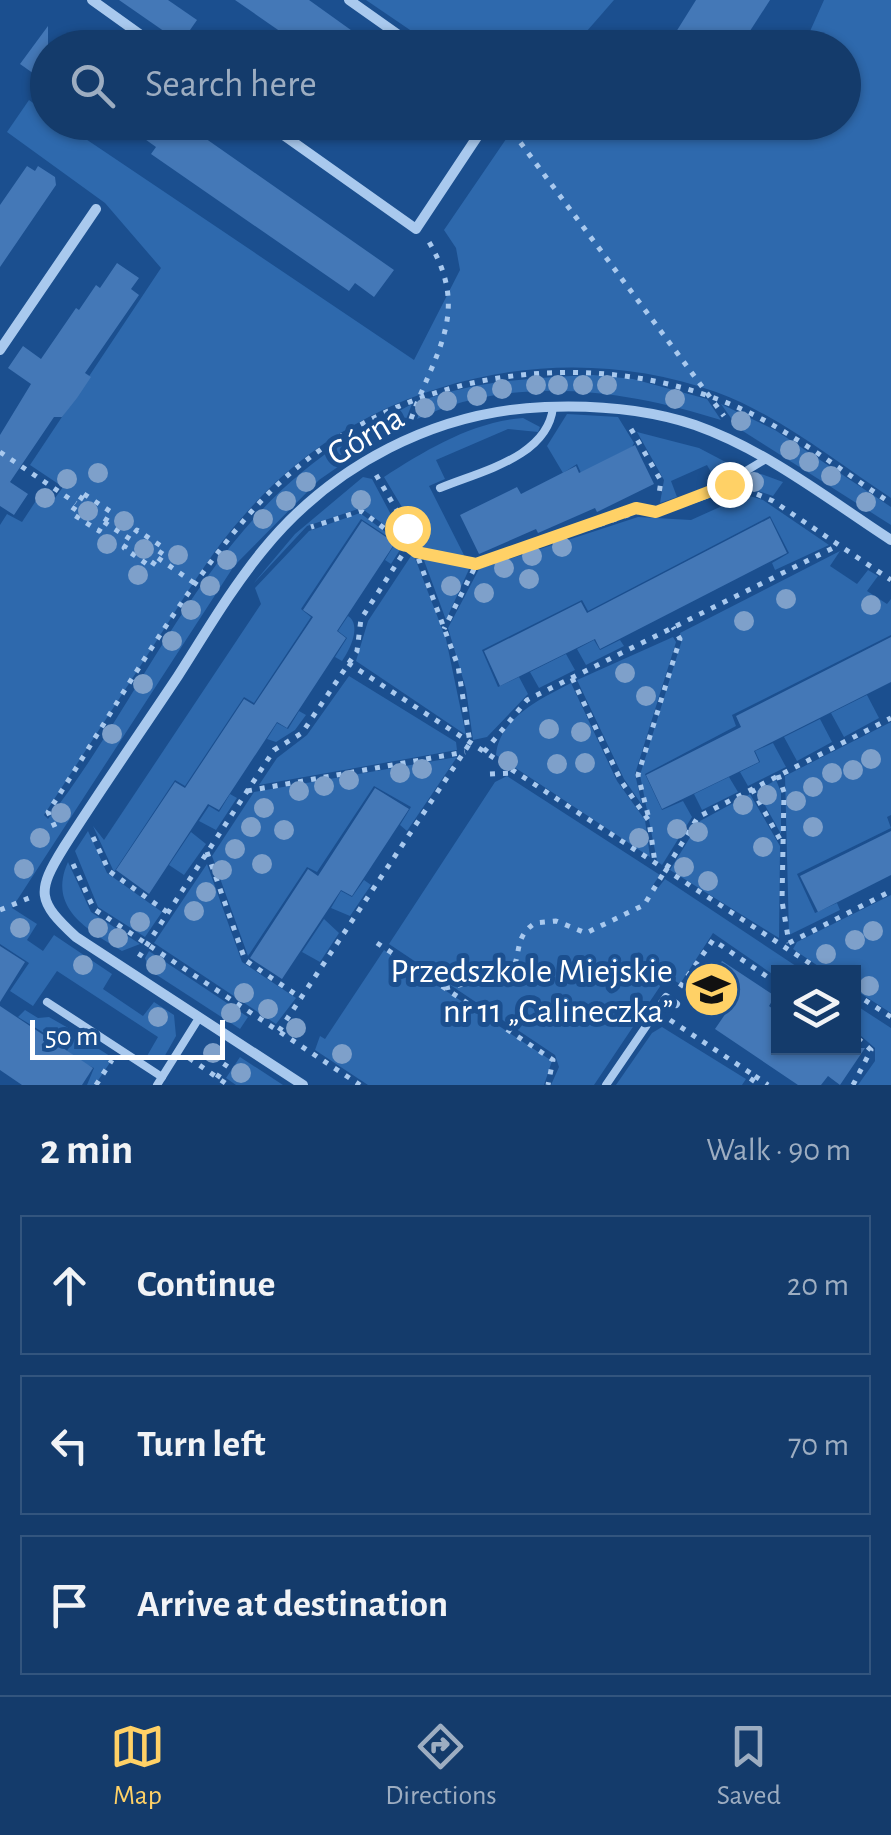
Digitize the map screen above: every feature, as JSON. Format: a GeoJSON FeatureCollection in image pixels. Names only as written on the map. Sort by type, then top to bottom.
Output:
{"type":"FeatureCollection","features":[{"type":"Feature","properties":{"kind":"street"},"geometry":{"type":"LineString","coordinates":[[92,0],[134,30]]}},
{"type":"Feature","properties":{"kind":"street"},"geometry":{"type":"LineString","coordinates":[[349,0],[392,30]]}},
{"type":"Feature","properties":{"kind":"street"},"geometry":{"type":"LineString","coordinates":[[290,140],[416,230],[476,140]]}},
{"type":"Feature","properties":{"kind":"street"},"geometry":{"type":"LineString","coordinates":[[0,350],[96,210]]}},
{"type":"Feature","properties":{"kind":"street","name":"Górna"},"geometry":{"type":"LineString","coordinates":[[43,892],[64,846],[265,547],[327,490],[367,461],[428,429],[463,417],[553,407],[619,409],[660,416],[722,436],[891,540]]}},
{"type":"Feature","properties":{"kind":"street"},"geometry":{"type":"LineString","coordinates":[[43,892],[46,908],[76,937],[303,1085]]}},
{"type":"Feature","properties":{"kind":"lane"},"geometry":{"type":"LineString","coordinates":[[440,488],[528,450],[545,436],[553,407]]}},
{"type":"Feature","properties":{"kind":"lane"},"geometry":{"type":"LineString","coordinates":[[656,512],[729,484],[766,460]]}},
{"type":"Feature","properties":{"kind":"lane"},"geometry":{"type":"LineString","coordinates":[[606,1085],[666,997],[674,1002]]}},
{"type":"Feature","properties":{"kind":"lane"},"geometry":{"type":"LineString","coordinates":[[48,1002],[159,1081],[200,1018]]}},
{"type":"Feature","properties":{"kind":"path"},"geometry":{"type":"LineString","coordinates":[[519,140],[711,396],[729,424],[722,436]]}},
{"type":"Feature","properties":{"kind":"path"},"geometry":{"type":"LineString","coordinates":[[416,230],[436,254],[452,309],[451,322],[418,399]]}},
{"type":"Feature","properties":{"kind":"path"},"geometry":{"type":"LineString","coordinates":[[711,396],[776,428],[891,504]]}},
{"type":"Feature","properties":{"kind":"path"},"geometry":{"type":"LineString","coordinates":[[308,528],[361,511],[416,552],[476,564],[636,508],[656,512],[662,481],[619,409]]}},
{"type":"Feature","properties":{"kind":"path"},"geometry":{"type":"LineString","coordinates":[[0,452],[77,504]]}},
{"type":"Feature","properties":{"kind":"path"},"geometry":{"type":"LineString","coordinates":[[129,972],[274,750],[302,733],[356,651],[361,619],[408,546],[407,528],[367,461]]}},
{"type":"Feature","properties":{"kind":"path"},"geometry":{"type":"LineString","coordinates":[[729,484],[772,500],[891,580]]}},
{"type":"Feature","properties":{"kind":"path"},"geometry":{"type":"LineString","coordinates":[[84,494],[111,512],[104,522],[98,531],[72,513],[84,494]]}},
{"type":"Feature","properties":{"kind":"path"},"geometry":{"type":"LineString","coordinates":[[104,522],[130,540]]}},
{"type":"Feature","properties":{"kind":"path"},"geometry":{"type":"LineString","coordinates":[[137,530],[164,548],[151,567],[124,548],[130,540],[137,530]]}},
{"type":"Feature","properties":{"kind":"path"},"geometry":{"type":"LineString","coordinates":[[484,752],[527,700],[839,545]]}},
{"type":"Feature","properties":{"kind":"path"},"geometry":{"type":"LineString","coordinates":[[279,1031],[470,743],[458,666],[416,552]]}},
{"type":"Feature","properties":{"kind":"path"},"geometry":{"type":"LineString","coordinates":[[157,558],[197,584],[48,812],[94,908],[360,1085]]}},
{"type":"Feature","properties":{"kind":"path"},"geometry":{"type":"LineString","coordinates":[[444,629],[476,564]]}},
{"type":"Feature","properties":{"kind":"path"},"geometry":{"type":"LineString","coordinates":[[655,863],[638,775],[680,640],[673,628]]}},
{"type":"Feature","properties":{"kind":"path"},"geometry":{"type":"LineString","coordinates":[[347,663],[813,965]]}},
{"type":"Feature","properties":{"kind":"path"},"geometry":{"type":"LineString","coordinates":[[572,678],[621,780],[649,821]]}},
{"type":"Feature","properties":{"kind":"path"},"geometry":{"type":"LineString","coordinates":[[445,988],[509,975],[515,966],[516,943],[535,923],[556,921],[586,933],[638,909],[698,817],[891,718]]}},
{"type":"Feature","properties":{"kind":"path"},"geometry":{"type":"LineString","coordinates":[[247,791],[464,752]]}},
{"type":"Feature","properties":{"kind":"path"},"geometry":{"type":"LineString","coordinates":[[490,774],[516,773]]}},
{"type":"Feature","properties":{"kind":"path"},"geometry":{"type":"LineString","coordinates":[[778,775],[784,792],[782,901],[786,945]]}},
{"type":"Feature","properties":{"kind":"path"},"geometry":{"type":"LineString","coordinates":[[752,789],[783,846]]}},
{"type":"Feature","properties":{"kind":"path"},"geometry":{"type":"LineString","coordinates":[[85,815],[108,870],[168,912]]}},
{"type":"Feature","properties":{"kind":"path"},"geometry":{"type":"LineString","coordinates":[[207,852],[245,960],[301,998]]}},
{"type":"Feature","properties":{"kind":"path"},"geometry":{"type":"LineString","coordinates":[[786,945],[891,891]]}},
{"type":"Feature","properties":{"kind":"path"},"geometry":{"type":"LineString","coordinates":[[0,910],[43,892]]}},
{"type":"Feature","properties":{"kind":"path"},"geometry":{"type":"LineString","coordinates":[[674,1002],[712,940],[771,979]]}},
{"type":"Feature","properties":{"kind":"path"},"geometry":{"type":"LineString","coordinates":[[378,943],[553,1060],[548,1085]]}},
{"type":"Feature","properties":{"kind":"path"},"geometry":{"type":"LineString","coordinates":[[861,997],[891,1017]]}},
{"type":"Feature","properties":{"kind":"path"},"geometry":{"type":"LineString","coordinates":[[656,1011],[768,1085]]}},
{"type":"Feature","properties":{"kind":"path"},"geometry":{"type":"LineString","coordinates":[[853,1085],[871,1050],[861,1041]]}},
{"type":"Feature","properties":{"kind":"path"},"geometry":{"type":"LineString","coordinates":[[96,1085],[120,1050]]}},
{"type":"Feature","properties":{"kind":"path"},"geometry":{"type":"LineString","coordinates":[[178,1051],[228,1085]]}},
{"type":"Feature","properties":{"kind":"path"},"geometry":{"type":"LineString","coordinates":[[749,1085],[755,1076]]}},
{"type":"Feature","properties":{"kind":"shaded area"},"geometry":{"type":"Polygon","coordinates":[[[366,0],[614,0],[588,30],[410,30],[366,0]]]}},
{"type":"Feature","properties":{"kind":"shaded area"},"geometry":{"type":"Polygon","coordinates":[[[824,0],[891,0],[891,498],[762,413],[716,392],[654,375],[590,368],[526,370],[463,381],[403,401],[345,430],[293,468],[246,513],[211,557],[44,815],[48,819],[217,564],[255,517],[298,475],[348,439],[358,453],[319,480],[234,566],[12,908],[37,924],[27,940],[43,951],[54,935],[112,974],[103,989],[143,1016],[154,1002],[174,1015],[176,1036],[163,1059],[147,1056],[158,1037],[57,971],[33,1006],[10,991],[29,963],[0,944],[0,525],[7,514],[22,522],[43,490],[55,498],[63,487],[30,465],[161,268],[105,203],[7,132],[29,100],[30,140],[87,140],[414,360],[460,270],[456,248],[444,230],[505,140],[861,140],[861,30],[811,30],[824,0]]]}},
{"type":"Feature","properties":{"kind":"shaded area"},"geometry":{"type":"Polygon","coordinates":[[[593,375],[633,379],[707,399],[721,420],[646,400],[568,391],[491,396],[417,419],[424,400],[465,388],[593,375]]]}},
{"type":"Feature","properties":{"kind":"shaded area"},"geometry":{"type":"Polygon","coordinates":[[[412,404],[403,427],[365,448],[356,434],[412,404]]]}},
{"type":"Feature","properties":{"kind":"shaded area"},"geometry":{"type":"Polygon","coordinates":[[[721,404],[775,430],[891,507],[891,525],[738,428],[721,404]]]}},
{"type":"Feature","properties":{"kind":"shaded area"},"geometry":{"type":"Polygon","coordinates":[[[567,414],[618,417],[634,443],[581,473],[577,464],[563,473],[547,446],[567,414]]]}},
{"type":"Feature","properties":{"kind":"shaded area"},"geometry":{"type":"Polygon","coordinates":[[[523,418],[540,427],[538,432],[508,429],[436,460],[445,479],[429,486],[466,559],[416,545],[412,524],[384,477],[468,431],[523,418]]]}},
{"type":"Feature","properties":{"kind":"shaded area"},"geometry":{"type":"Polygon","coordinates":[[[637,432],[699,448],[737,468],[716,481],[707,465],[671,481],[677,497],[660,503],[664,480],[637,432]]]}},
{"type":"Feature","properties":{"kind":"shaded area"},"geometry":{"type":"Polygon","coordinates":[[[761,474],[783,482],[773,496],[741,485],[761,474]]]}},
{"type":"Feature","properties":{"kind":"shaded area"},"geometry":{"type":"Polygon","coordinates":[[[363,477],[372,479],[404,539],[361,508],[307,526],[253,584],[295,534],[363,477]]]}},
{"type":"Feature","properties":{"kind":"shaded area"},"geometry":{"type":"Polygon","coordinates":[[[733,491],[763,500],[829,545],[775,570],[772,563],[789,553],[770,516],[588,611],[582,600],[482,650],[498,687],[519,677],[528,694],[487,737],[473,740],[466,689],[448,628],[479,569],[638,517],[691,520],[731,502],[733,491]]]}},
{"type":"Feature","properties":{"kind":"shaded area"},"geometry":{"type":"Polygon","coordinates":[[[360,513],[403,545],[391,564],[385,560],[396,542],[361,519],[301,609],[311,617],[254,703],[244,697],[185,786],[175,780],[114,872],[93,826],[104,840],[261,604],[255,588],[309,531],[360,513]]]}},
{"type":"Feature","properties":{"kind":"shaded area"},"geometry":{"type":"Polygon","coordinates":[[[840,551],[830,566],[857,584],[868,570],[878,576],[867,591],[887,604],[891,599],[891,635],[732,715],[736,726],[645,774],[662,810],[683,801],[692,817],[662,865],[657,861],[640,775],[682,640],[680,633],[840,551]]]}},
{"type":"Feature","properties":{"kind":"shaded area"},"geometry":{"type":"Polygon","coordinates":[[[413,553],[446,639],[466,735],[356,661],[368,621],[413,553]]]}},
{"type":"Feature","properties":{"kind":"shaded area"},"geometry":{"type":"Polygon","coordinates":[[[422,555],[470,567],[446,620],[422,555]]]}},
{"type":"Feature","properties":{"kind":"shaded area"},"geometry":{"type":"Polygon","coordinates":[[[348,616],[354,631],[342,661],[335,657],[347,638],[338,631],[348,616]]]}},
{"type":"Feature","properties":{"kind":"shaded area"},"geometry":{"type":"Polygon","coordinates":[[[673,637],[676,642],[635,774],[642,805],[624,779],[577,680],[673,637]]]}},
{"type":"Feature","properties":{"kind":"shaded area"},"geometry":{"type":"Polygon","coordinates":[[[594,640],[600,650],[620,640],[624,646],[586,665],[577,649],[594,640]]]}},
{"type":"Feature","properties":{"kind":"shaded area"},"geometry":{"type":"Polygon","coordinates":[[[566,654],[575,670],[539,688],[530,672],[566,654]]]}},
{"type":"Feature","properties":{"kind":"shaded area"},"geometry":{"type":"Polygon","coordinates":[[[349,676],[456,742],[457,750],[259,785],[277,758],[307,735],[349,676]]]}},
{"type":"Feature","properties":{"kind":"shaded area"},"geometry":{"type":"Polygon","coordinates":[[[571,683],[617,781],[645,820],[650,857],[496,755],[513,720],[571,683]]]}},
{"type":"Feature","properties":{"kind":"shaded area"},"geometry":{"type":"Polygon","coordinates":[[[867,695],[879,718],[844,737],[831,713],[867,695]]]}},
{"type":"Feature","properties":{"kind":"shaded area"},"geometry":{"type":"Polygon","coordinates":[[[299,711],[306,715],[295,730],[276,742],[267,739],[277,723],[288,729],[299,711]]]}},
{"type":"Feature","properties":{"kind":"shaded area"},"geometry":{"type":"Polygon","coordinates":[[[820,719],[832,742],[797,761],[784,737],[820,719]]]}},
{"type":"Feature","properties":{"kind":"shaded area"},"geometry":{"type":"Polygon","coordinates":[[[891,722],[891,815],[887,817],[891,828],[797,874],[815,913],[837,903],[840,910],[789,935],[785,776],[891,722]]]}},
{"type":"Feature","properties":{"kind":"shaded area"},"geometry":{"type":"Polygon","coordinates":[[[773,743],[786,767],[748,786],[740,772],[760,762],[755,751],[773,743]]]}},
{"type":"Feature","properties":{"kind":"shaded area"},"geometry":{"type":"Polygon","coordinates":[[[457,757],[407,831],[400,825],[411,807],[374,786],[317,872],[307,867],[248,956],[212,856],[254,792],[457,757]]]}},
{"type":"Feature","properties":{"kind":"shaded area"},"geometry":{"type":"Polygon","coordinates":[[[507,776],[660,875],[653,885],[658,888],[665,879],[794,965],[771,965],[771,973],[713,933],[680,984],[667,976],[594,1085],[551,1085],[559,1067],[555,1055],[389,944],[495,782],[507,776]]]}},
{"type":"Feature","properties":{"kind":"shaded area"},"geometry":{"type":"Polygon","coordinates":[[[729,777],[738,792],[702,810],[694,794],[729,777]]]}},
{"type":"Feature","properties":{"kind":"shaded area"},"geometry":{"type":"Polygon","coordinates":[[[776,780],[781,792],[781,834],[757,791],[776,780]]]}},
{"type":"Feature","properties":{"kind":"shaded area"},"geometry":{"type":"Polygon","coordinates":[[[230,794],[237,798],[216,830],[199,821],[209,806],[219,812],[230,794]]]}},
{"type":"Feature","properties":{"kind":"shaded area"},"geometry":{"type":"Polygon","coordinates":[[[750,794],[780,846],[779,938],[670,870],[700,821],[750,794]]]}},
{"type":"Feature","properties":{"kind":"shaded area"},"geometry":{"type":"Polygon","coordinates":[[[88,831],[107,873],[162,912],[145,937],[98,907],[75,851],[88,831]]]}},
{"type":"Feature","properties":{"kind":"shaded area"},"geometry":{"type":"Polygon","coordinates":[[[191,832],[206,844],[184,875],[169,865],[191,832]]]}},
{"type":"Feature","properties":{"kind":"shaded area"},"geometry":{"type":"Polygon","coordinates":[[[68,862],[91,912],[140,944],[122,951],[74,916],[63,892],[68,862]]]}},
{"type":"Feature","properties":{"kind":"shaded area"},"geometry":{"type":"Polygon","coordinates":[[[207,864],[242,962],[296,998],[276,1024],[154,943],[207,864]]]}},
{"type":"Feature","properties":{"kind":"shaded area"},"geometry":{"type":"Polygon","coordinates":[[[364,880],[371,885],[350,916],[331,908],[341,891],[352,897],[364,880]]]}},
{"type":"Feature","properties":{"kind":"shaded area"},"geometry":{"type":"Polygon","coordinates":[[[891,895],[891,1013],[861,994],[861,965],[817,965],[793,949],[797,942],[891,895]]]}},
{"type":"Feature","properties":{"kind":"shaded area"},"geometry":{"type":"Polygon","coordinates":[[[324,919],[339,933],[320,962],[302,952],[324,919]]]}},
{"type":"Feature","properties":{"kind":"shaded area"},"geometry":{"type":"Polygon","coordinates":[[[384,950],[552,1061],[544,1085],[368,1085],[315,1050],[320,1036],[325,1039],[384,950]]]}},
{"type":"Feature","properties":{"kind":"shaded area"},"geometry":{"type":"Polygon","coordinates":[[[149,951],[248,1017],[240,1029],[149,970],[145,958],[149,951]]]}},
{"type":"Feature","properties":{"kind":"shaded area"},"geometry":{"type":"Polygon","coordinates":[[[861,1009],[891,1028],[891,1085],[858,1085],[875,1061],[875,1048],[861,1036],[861,1009]]]}},
{"type":"Feature","properties":{"kind":"shaded area"},"geometry":{"type":"Polygon","coordinates":[[[25,1010],[70,1029],[57,1041],[18,1017],[25,1010]]]}},
{"type":"Feature","properties":{"kind":"shaded area"},"geometry":{"type":"Polygon","coordinates":[[[662,1027],[746,1079],[742,1085],[616,1085],[652,1033],[662,1027]]]}},
{"type":"Feature","properties":{"kind":"shaded area"},"geometry":{"type":"Polygon","coordinates":[[[77,1035],[113,1058],[95,1085],[87,1085],[94,1068],[65,1054],[77,1035]]]}},
{"type":"Feature","properties":{"kind":"shaded area"},"geometry":{"type":"Polygon","coordinates":[[[240,1057],[283,1085],[236,1085],[226,1078],[240,1057]]]}},
{"type":"Feature","properties":{"kind":"building"},"geometry":{"type":"Polygon","coordinates":[[[119,0],[168,0],[197,20],[190,30],[162,30],[119,0]]]}},
{"type":"Feature","properties":{"kind":"building"},"geometry":{"type":"Polygon","coordinates":[[[235,0],[309,0],[351,30],[278,30],[235,0]]]}},
{"type":"Feature","properties":{"kind":"building"},"geometry":{"type":"Polygon","coordinates":[[[696,0],[770,0],[751,30],[677,30],[696,0]]]}},
{"type":"Feature","properties":{"kind":"building"},"geometry":{"type":"Polygon","coordinates":[[[30,50],[30,71],[20,64],[30,50]]]}},
{"type":"Feature","properties":{"kind":"building"},"geometry":{"type":"Polygon","coordinates":[[[146,140],[208,140],[394,270],[374,297],[355,283],[349,291],[151,154],[156,147],[146,140]]]}},
{"type":"Feature","properties":{"kind":"building"},"geometry":{"type":"Polygon","coordinates":[[[27,166],[35,171],[38,166],[55,177],[56,185],[0,267],[0,205],[27,166]]]}},
{"type":"Feature","properties":{"kind":"building"},"geometry":{"type":"Polygon","coordinates":[[[117,263],[139,278],[131,289],[139,295],[85,373],[91,377],[77,398],[62,417],[54,417],[10,482],[28,494],[14,515],[0,506],[0,435],[31,384],[8,368],[23,346],[41,359],[76,308],[79,310],[96,285],[100,288],[117,263]]]}},
{"type":"Feature","properties":{"kind":"building"},"geometry":{"type":"Polygon","coordinates":[[[635,445],[654,484],[597,512],[595,508],[538,533],[536,529],[479,554],[460,515],[517,487],[521,494],[576,466],[579,473],[635,445]]]}},
{"type":"Feature","properties":{"kind":"building"},"geometry":{"type":"Polygon","coordinates":[[[770,518],[787,553],[600,649],[595,639],[500,686],[484,651],[581,602],[587,613],[770,518]]]}},
{"type":"Feature","properties":{"kind":"building"},"geometry":{"type":"Polygon","coordinates":[[[362,521],[395,543],[337,631],[346,638],[287,728],[277,722],[219,810],[208,804],[149,894],[116,870],[175,782],[185,788],[244,699],[254,705],[313,617],[303,610],[362,521]]]}},
{"type":"Feature","properties":{"kind":"building"},"geometry":{"type":"Polygon","coordinates":[[[891,637],[891,682],[754,751],[759,762],[662,809],[646,775],[741,727],[736,716],[891,637]]]}},
{"type":"Feature","properties":{"kind":"building"},"geometry":{"type":"Polygon","coordinates":[[[375,788],[409,809],[352,896],[341,890],[282,979],[250,958],[308,869],[318,876],[375,788]]]}},
{"type":"Feature","properties":{"kind":"building"},"geometry":{"type":"Polygon","coordinates":[[[891,831],[891,875],[818,912],[800,876],[891,831]]]}},
{"type":"Feature","properties":{"kind":"building"},"geometry":{"type":"Polygon","coordinates":[[[0,946],[25,962],[0,1002],[0,946]]]}},
{"type":"Feature","properties":{"kind":"building"},"geometry":{"type":"Polygon","coordinates":[[[722,961],[771,993],[771,1055],[860,1055],[840,1085],[828,1076],[821,1085],[798,1085],[715,1029],[728,1010],[701,992],[722,961]]]}},
{"type":"Feature","properties":{"kind":"building"},"geometry":{"type":"Polygon","coordinates":[[[0,1006],[93,1068],[82,1085],[22,1085],[0,1070],[0,1006]]]}},
{"type":"Feature","properties":{"kind":"place","name":"Przedszkole Miejskie nr 11 „Calineczka”"},"geometry":{"type":"Point","coordinates":[712,990]}},
{"type":"Feature","properties":{"kind":"route"},"geometry":{"type":"LineString","coordinates":[[407,528],[408,546],[416,552],[476,564],[636,508],[656,512],[729,484]]}}]}
